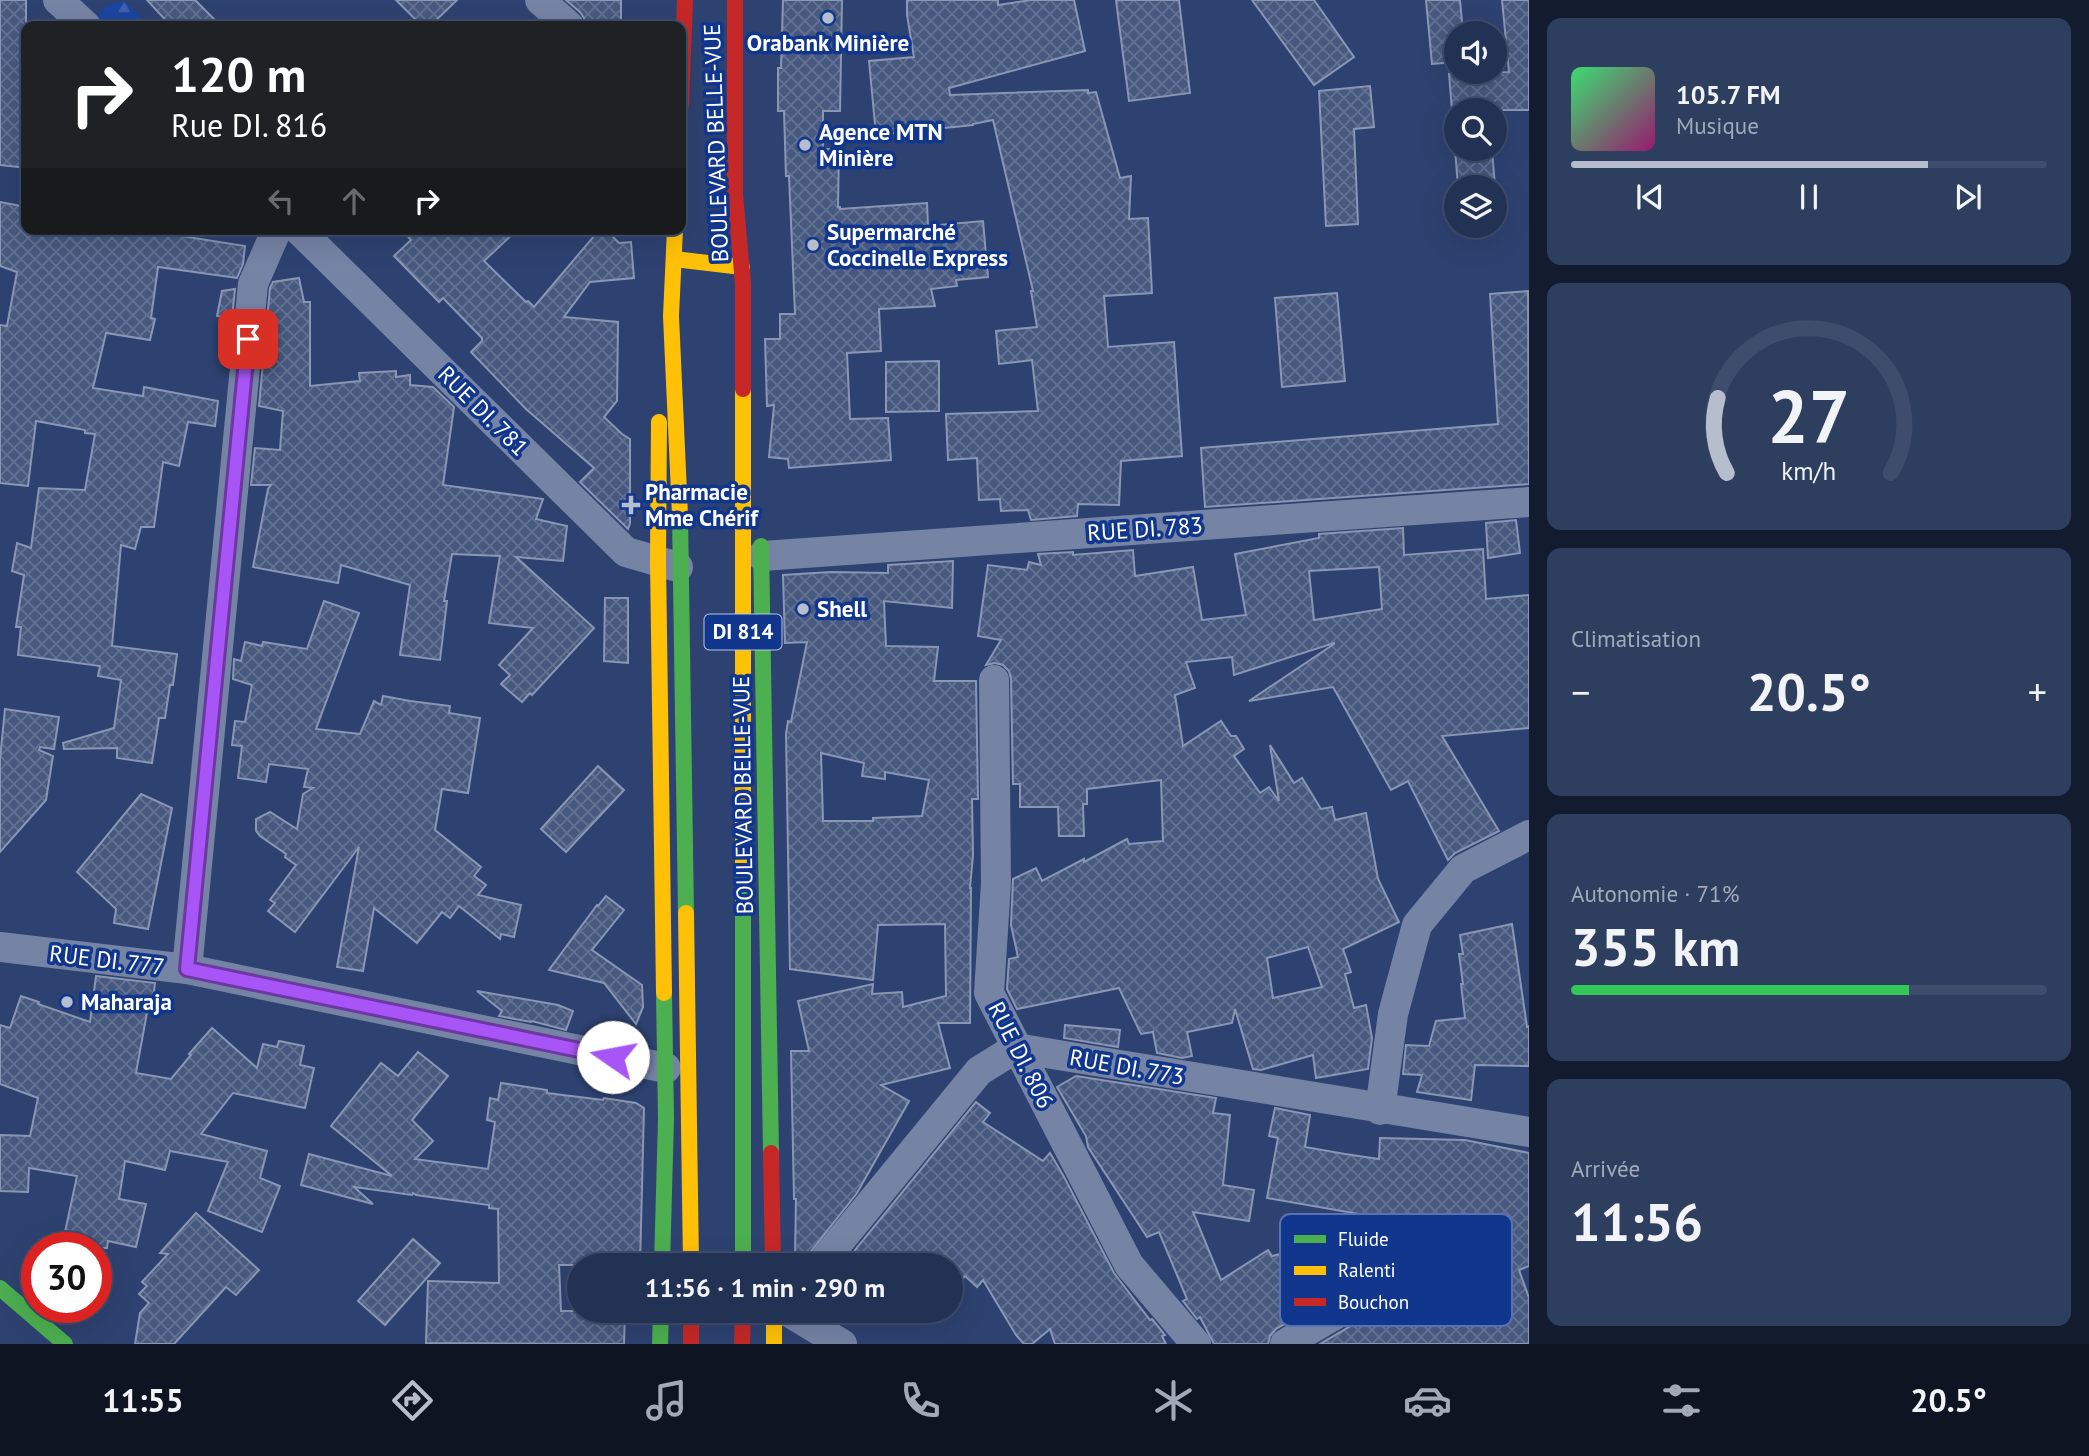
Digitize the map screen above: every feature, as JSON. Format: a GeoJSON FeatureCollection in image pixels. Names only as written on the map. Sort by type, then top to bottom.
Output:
{"type":"FeatureCollection","features":[{"type":"Feature","properties":{"kind":"main road","name":"BOULEVARD BELLE-VUE"},"geometry":{"type":"LineString","coordinates":[[684,21],[685,0]]}},
{"type":"Feature","properties":{"kind":"main road","name":"BOULEVARD BELLE-VUE"},"geometry":{"type":"LineString","coordinates":[[734,0],[735,194],[743,284],[743,1253]]}},
{"type":"Feature","properties":{"kind":"main road","name":"BOULEVARD BELLE-VUE"},"geometry":{"type":"LineString","coordinates":[[662,1253],[671,316],[675,235]]}},
{"type":"Feature","properties":{"kind":"main road"},"geometry":{"type":"LineString","coordinates":[[674,259],[742,267]]}},
{"type":"Feature","properties":{"kind":"main road","name":"BOULEVARD BELLE-VUE"},"geometry":{"type":"LineString","coordinates":[[743,284],[757,339],[759,419]]}},
{"type":"Feature","properties":{"kind":"main road","name":"BOULEVARD BELLE-VUE"},"geometry":{"type":"LineString","coordinates":[[671,316],[659,379],[670,565],[691,1253]]}},
{"type":"Feature","properties":{"kind":"main road","name":"BOULEVARD BELLE-VUE"},"geometry":{"type":"LineString","coordinates":[[761,542],[774,1253]]}},
{"type":"Feature","properties":{"kind":"main road"},"geometry":{"type":"LineString","coordinates":[[0,1288],[58,1343]]}},
{"type":"Feature","properties":{"kind":"main road"},"geometry":{"type":"LineString","coordinates":[[660,1344],[661,1323]]}},
{"type":"Feature","properties":{"kind":"main road"},"geometry":{"type":"LineString","coordinates":[[691,1323],[691,1344]]}},
{"type":"Feature","properties":{"kind":"main road"},"geometry":{"type":"LineString","coordinates":[[742,1344],[743,1323]]}},
{"type":"Feature","properties":{"kind":"main road"},"geometry":{"type":"LineString","coordinates":[[774,1323],[774,1344]]}},
{"type":"Feature","properties":{"kind":"street"},"geometry":{"type":"LineString","coordinates":[[58,0],[81,21]]}},
{"type":"Feature","properties":{"kind":"street"},"geometry":{"type":"LineString","coordinates":[[540,0],[563,21]]}},
{"type":"Feature","properties":{"kind":"street"},"geometry":{"type":"LineString","coordinates":[[187,969],[253,284],[274,235]]}},
{"type":"Feature","properties":{"kind":"street","name":"RUE DI. 781"},"geometry":{"type":"LineString","coordinates":[[304,235],[626,552],[670,565]]}},
{"type":"Feature","properties":{"kind":"street","name":"RUE DI. 783"},"geometry":{"type":"LineString","coordinates":[[761,542],[1529,502]]}},
{"type":"Feature","properties":{"kind":"street","name":"RUE DI. 806"},"geometry":{"type":"LineString","coordinates":[[994,680],[996,883],[989,993],[1129,1265],[1196,1344]]}},
{"type":"Feature","properties":{"kind":"street"},"geometry":{"type":"LineString","coordinates":[[1380,1110],[1393,1014],[1417,925],[1463,869],[1529,835]]}},
{"type":"Feature","properties":{"kind":"street","name":"RUE DI. 777"},"geometry":{"type":"LineString","coordinates":[[0,947],[187,969],[666,1068]]}},
{"type":"Feature","properties":{"kind":"street"},"geometry":{"type":"LineString","coordinates":[[830,1253],[979,1071],[1016,1048]]}},
{"type":"Feature","properties":{"kind":"street","name":"RUE DI. 773"},"geometry":{"type":"LineString","coordinates":[[1016,1048],[1380,1110],[1529,1132]]}},
{"type":"Feature","properties":{"kind":"street"},"geometry":{"type":"LineString","coordinates":[[807,1323],[842,1344]]}},
{"type":"Feature","properties":{"kind":"street"},"geometry":{"type":"LineString","coordinates":[[1285,1344],[1316,1326]]}},
{"type":"Feature","properties":{"kind":"green space"},"geometry":{"type":"Polygon","coordinates":[[[122,1],[137,12],[142,21],[92,21],[106,6],[122,1]]]}},
{"type":"Feature","properties":{"kind":"building"},"geometry":{"type":"Polygon","coordinates":[[[0,0],[26,0],[26,21],[21,21],[21,167],[0,165],[0,0]]]}},
{"type":"Feature","properties":{"kind":"building"},"geometry":{"type":"Polygon","coordinates":[[[147,0],[195,0],[216,21],[166,21],[147,0]]]}},
{"type":"Feature","properties":{"kind":"building"},"geometry":{"type":"Polygon","coordinates":[[[396,0],[457,0],[435,21],[417,21],[396,0]]]}},
{"type":"Feature","properties":{"kind":"building"},"geometry":{"type":"Polygon","coordinates":[[[566,0],[621,0],[621,21],[585,21],[581,13],[566,0]]]}},
{"type":"Feature","properties":{"kind":"building"},"geometry":{"type":"Polygon","coordinates":[[[783,0],[842,0],[840,111],[823,111],[823,149],[839,149],[838,207],[927,203],[928,226],[983,221],[988,277],[956,280],[957,286],[931,289],[935,306],[879,309],[881,351],[847,353],[850,419],[888,418],[891,460],[789,468],[788,459],[769,457],[774,405],[767,406],[765,339],[780,339],[780,314],[795,314],[784,111],[778,111],[783,0]]]}},
{"type":"Feature","properties":{"kind":"building"},"geometry":{"type":"Polygon","coordinates":[[[907,0],[998,0],[998,5],[1031,0],[1074,0],[1085,51],[949,88],[950,95],[1088,90],[1088,93],[1096,92],[1120,178],[1131,176],[1129,219],[1148,218],[1152,293],[1104,296],[1108,347],[1174,342],[1182,456],[1121,461],[1119,505],[1078,504],[1077,516],[1031,520],[1028,510],[1001,511],[1000,499],[979,500],[977,458],[948,460],[946,414],[1038,411],[1032,360],[999,364],[996,331],[1037,327],[1033,291],[993,120],[973,125],[876,135],[869,61],[914,57],[907,0]]]}},
{"type":"Feature","properties":{"kind":"building"},"geometry":{"type":"Polygon","coordinates":[[[1116,0],[1179,0],[1190,93],[1129,101],[1116,0]]]}},
{"type":"Feature","properties":{"kind":"building"},"geometry":{"type":"Polygon","coordinates":[[[1252,0],[1314,0],[1354,57],[1314,85],[1252,0]]]}},
{"type":"Feature","properties":{"kind":"building"},"geometry":{"type":"Polygon","coordinates":[[[1426,0],[1460,0],[1462,21],[1444,21],[1444,63],[1432,64],[1426,0]]]}},
{"type":"Feature","properties":{"kind":"building"},"geometry":{"type":"Polygon","coordinates":[[[1502,0],[1529,0],[1529,110],[1507,110],[1507,98],[1451,98],[1450,84],[1507,84],[1507,21],[1504,21],[1502,0]]]}},
{"type":"Feature","properties":{"kind":"building"},"geometry":{"type":"Polygon","coordinates":[[[1370,86],[1374,127],[1354,129],[1358,224],[1326,226],[1319,91],[1370,86]]]}},
{"type":"Feature","properties":{"kind":"building"},"geometry":{"type":"Polygon","coordinates":[[[1456,161],[1493,161],[1494,175],[1457,175],[1456,161]]]}},
{"type":"Feature","properties":{"kind":"building"},"geometry":{"type":"Polygon","coordinates":[[[0,202],[21,206],[21,235],[175,235],[245,246],[243,264],[237,278],[158,267],[151,318],[155,319],[150,340],[106,333],[93,388],[143,396],[144,387],[218,401],[215,426],[188,422],[179,466],[163,462],[154,527],[141,527],[135,549],[121,545],[112,646],[177,654],[165,718],[159,718],[152,763],[117,758],[117,748],[64,749],[63,743],[114,728],[121,680],[98,676],[100,666],[18,655],[21,627],[16,627],[24,575],[12,571],[17,543],[31,548],[39,488],[85,490],[95,434],[36,421],[28,486],[0,483],[0,325],[7,326],[17,272],[0,266],[0,202]]]}},
{"type":"Feature","properties":{"kind":"building"},"geometry":{"type":"Polygon","coordinates":[[[407,235],[512,235],[484,261],[534,307],[595,235],[611,235],[619,243],[631,242],[634,278],[590,282],[564,317],[618,322],[617,401],[604,417],[630,439],[628,529],[580,482],[594,468],[526,409],[471,352],[482,338],[443,298],[439,302],[394,256],[411,240],[407,235]]]}},
{"type":"Feature","properties":{"kind":"building"},"geometry":{"type":"Polygon","coordinates":[[[299,278],[304,302],[310,302],[310,386],[360,381],[359,373],[396,371],[396,377],[410,375],[410,385],[433,387],[454,407],[443,485],[543,499],[536,519],[567,526],[563,561],[516,557],[594,628],[532,695],[530,693],[522,702],[501,684],[510,675],[499,665],[533,628],[489,623],[500,556],[452,554],[444,601],[447,601],[440,660],[400,655],[410,585],[341,565],[338,583],[253,567],[271,485],[251,485],[255,448],[280,450],[283,411],[259,406],[270,288],[273,282],[299,278]]]}},
{"type":"Feature","properties":{"kind":"building"},"geometry":{"type":"Polygon","coordinates":[[[235,289],[232,318],[217,316],[222,291],[235,289]]]}},
{"type":"Feature","properties":{"kind":"building"},"geometry":{"type":"Polygon","coordinates":[[[1528,291],[1529,484],[1205,507],[1201,448],[1498,424],[1490,294],[1528,291]]]}},
{"type":"Feature","properties":{"kind":"building"},"geometry":{"type":"Polygon","coordinates":[[[1337,293],[1345,381],[1282,387],[1275,298],[1337,293]]]}},
{"type":"Feature","properties":{"kind":"building"},"geometry":{"type":"Polygon","coordinates":[[[939,361],[939,411],[886,412],[886,362],[939,361]]]}},
{"type":"Feature","properties":{"kind":"building"},"geometry":{"type":"Polygon","coordinates":[[[1516,520],[1520,553],[1488,558],[1486,523],[1516,520]]]}},
{"type":"Feature","properties":{"kind":"building"},"geometry":{"type":"Polygon","coordinates":[[[1403,528],[1404,555],[1483,549],[1486,599],[1529,595],[1529,728],[1442,736],[1499,831],[1455,853],[1448,860],[1408,781],[1391,790],[1333,687],[1249,701],[1334,643],[1234,675],[1232,657],[1186,662],[1195,688],[1175,695],[1183,746],[1221,721],[1244,749],[1234,756],[1260,793],[1269,787],[1279,801],[1270,745],[1294,783],[1302,778],[1321,809],[1332,807],[1335,820],[1366,813],[1378,879],[1399,922],[1343,949],[1351,972],[1345,974],[1354,1008],[1366,1005],[1372,1038],[1368,1069],[1316,1078],[1313,1055],[1261,1070],[1253,1069],[1235,1009],[1232,1023],[1187,1032],[1192,1056],[1182,1058],[1157,1053],[1153,1032],[1141,1034],[1119,988],[1017,1009],[1007,989],[1009,959],[1018,957],[1011,925],[1013,879],[1036,868],[1042,881],[1127,839],[1129,844],[1163,841],[1161,780],[1087,789],[1087,804],[1083,804],[1084,836],[1059,836],[1058,807],[1020,807],[1020,784],[1013,784],[1011,679],[1009,671],[1003,665],[986,665],[1001,640],[978,636],[988,565],[1027,570],[1029,562],[1041,565],[1038,554],[1073,552],[1073,555],[1133,550],[1135,576],[1193,567],[1202,620],[1246,615],[1235,554],[1319,538],[1319,534],[1403,528]],[[1379,567],[1309,571],[1314,620],[1382,609],[1379,567]],[[1308,947],[1267,958],[1273,998],[1322,987],[1308,947]]]}},
{"type":"Feature","properties":{"kind":"building"},"geometry":{"type":"Polygon","coordinates":[[[953,561],[952,608],[884,601],[886,646],[938,647],[934,681],[976,681],[978,799],[972,799],[970,1023],[938,1023],[950,1068],[881,1085],[909,1101],[857,1193],[810,1253],[795,1253],[791,1051],[809,1051],[798,1001],[873,984],[872,994],[902,992],[903,1007],[946,996],[945,924],[878,925],[873,980],[790,969],[786,734],[788,721],[791,722],[807,642],[785,643],[783,575],[888,573],[888,565],[953,561]],[[821,753],[823,821],[873,821],[873,818],[922,816],[929,780],[885,772],[885,779],[862,776],[864,763],[821,753]]]}},
{"type":"Feature","properties":{"kind":"building"},"geometry":{"type":"Polygon","coordinates":[[[605,598],[628,598],[628,663],[604,661],[605,598]]]}},
{"type":"Feature","properties":{"kind":"building"},"geometry":{"type":"Polygon","coordinates":[[[324,601],[359,613],[316,729],[360,734],[374,701],[381,705],[383,696],[450,706],[449,713],[480,718],[468,793],[442,789],[435,830],[481,867],[474,876],[486,885],[478,895],[521,905],[514,937],[501,934],[500,939],[459,906],[450,918],[442,912],[417,943],[374,908],[363,971],[337,967],[359,847],[295,932],[268,911],[275,903],[270,900],[296,865],[285,857],[286,854],[260,836],[256,831],[256,819],[270,812],[297,829],[303,794],[313,788],[304,787],[308,769],[269,764],[266,782],[238,778],[242,746],[232,745],[235,721],[245,722],[252,685],[233,679],[234,659],[241,661],[245,642],[307,649],[324,601]]]}},
{"type":"Feature","properties":{"kind":"building"},"geometry":{"type":"Polygon","coordinates":[[[5,709],[59,717],[54,749],[40,747],[39,750],[53,756],[46,800],[0,852],[0,759],[5,709]]]}},
{"type":"Feature","properties":{"kind":"building"},"geometry":{"type":"Polygon","coordinates":[[[598,766],[624,790],[566,852],[541,829],[598,766]]]}},
{"type":"Feature","properties":{"kind":"building"},"geometry":{"type":"Polygon","coordinates":[[[141,794],[172,808],[148,929],[114,923],[116,909],[77,872],[141,794]]]}},
{"type":"Feature","properties":{"kind":"building"},"geometry":{"type":"Polygon","coordinates":[[[606,896],[624,910],[592,950],[642,985],[643,1007],[636,1024],[604,983],[549,970],[606,896]]]}},
{"type":"Feature","properties":{"kind":"building"},"geometry":{"type":"Polygon","coordinates":[[[1512,924],[1527,1027],[1529,1026],[1529,1066],[1475,1065],[1471,1100],[1417,1092],[1422,1075],[1403,1074],[1406,1045],[1429,1046],[1436,1021],[1465,1018],[1459,954],[1463,954],[1460,935],[1512,924]]]}},
{"type":"Feature","properties":{"kind":"building"},"geometry":{"type":"Polygon","coordinates":[[[96,976],[155,983],[136,1073],[171,1079],[212,1028],[257,1068],[263,1044],[277,1047],[279,1041],[304,1046],[300,1065],[314,1068],[305,1108],[233,1093],[201,1134],[267,1151],[260,1178],[280,1186],[262,1232],[208,1211],[228,1162],[170,1151],[165,1170],[125,1161],[119,1199],[146,1204],[136,1247],[112,1242],[112,1232],[65,1232],[77,1176],[29,1168],[28,1192],[0,1191],[0,1135],[30,1136],[38,1098],[0,1084],[0,1025],[10,1028],[21,996],[90,1022],[96,976]]]}},
{"type":"Feature","properties":{"kind":"building"},"geometry":{"type":"Polygon","coordinates":[[[477,991],[558,1005],[573,1011],[566,1030],[499,1016],[502,1011],[477,991]]]}},
{"type":"Feature","properties":{"kind":"building"},"geometry":{"type":"Polygon","coordinates":[[[1065,1025],[1120,1030],[1118,1047],[1064,1038],[1065,1025]]]}},
{"type":"Feature","properties":{"kind":"building"},"geometry":{"type":"Polygon","coordinates":[[[418,1052],[448,1076],[412,1120],[433,1141],[415,1159],[488,1169],[495,1122],[487,1120],[490,1098],[498,1100],[501,1083],[547,1090],[547,1093],[636,1103],[644,1108],[640,1253],[567,1253],[567,1265],[559,1265],[561,1311],[567,1311],[567,1323],[625,1323],[624,1344],[426,1343],[428,1281],[499,1283],[498,1209],[489,1208],[489,1205],[413,1193],[354,1187],[373,1204],[301,1185],[309,1154],[392,1176],[331,1126],[381,1063],[398,1076],[418,1052]]]}},
{"type":"Feature","properties":{"kind":"building"},"geometry":{"type":"Polygon","coordinates":[[[1076,1076],[1216,1098],[1213,1113],[1230,1115],[1223,1185],[1254,1190],[1249,1221],[1193,1212],[1221,1280],[1268,1250],[1272,1256],[1280,1254],[1281,1326],[1270,1336],[1268,1344],[1214,1344],[1200,1317],[1197,1319],[1183,1301],[1187,1299],[1159,1232],[1147,1237],[1088,1147],[1086,1136],[1057,1087],[1076,1076]]]}},
{"type":"Feature","properties":{"kind":"building"},"geometry":{"type":"Polygon","coordinates":[[[976,1102],[990,1113],[983,1122],[1043,1161],[1050,1153],[1114,1273],[1165,1335],[1162,1336],[1166,1344],[1055,1344],[1050,1329],[1032,1344],[1024,1344],[983,1280],[977,1287],[965,1276],[963,1278],[963,1253],[853,1253],[976,1102]]]}},
{"type":"Feature","properties":{"kind":"building"},"geometry":{"type":"Polygon","coordinates":[[[1275,1108],[1310,1115],[1305,1147],[1379,1159],[1380,1138],[1465,1140],[1529,1153],[1529,1266],[1519,1270],[1529,1298],[1529,1344],[1320,1344],[1351,1326],[1512,1326],[1512,1214],[1359,1214],[1267,1198],[1278,1138],[1269,1136],[1275,1108]]]}},
{"type":"Feature","properties":{"kind":"building"},"geometry":{"type":"Polygon","coordinates":[[[196,1213],[259,1270],[236,1295],[226,1287],[174,1344],[135,1344],[140,1313],[149,1303],[139,1294],[147,1286],[142,1282],[168,1254],[160,1253],[196,1213]]]}},
{"type":"Feature","properties":{"kind":"building"},"geometry":{"type":"Polygon","coordinates":[[[413,1239],[440,1263],[385,1325],[358,1301],[413,1239]]]}},
{"type":"Feature","properties":{"kind":"traffic: fast"},"geometry":{"type":"LineString","coordinates":[[680,515],[686,913]]}},
{"type":"Feature","properties":{"kind":"traffic: fast"},"geometry":{"type":"LineString","coordinates":[[761,546],[771,1153]]}},
{"type":"Feature","properties":{"kind":"traffic: fast"},"geometry":{"type":"LineString","coordinates":[[743,867],[743,1253]]}},
{"type":"Feature","properties":{"kind":"traffic: fast"},"geometry":{"type":"LineString","coordinates":[[662,1253],[666,1119],[664,993]]}},
{"type":"Feature","properties":{"kind":"traffic: fast"},"geometry":{"type":"LineString","coordinates":[[0,1288],[65,1344]]}},
{"type":"Feature","properties":{"kind":"traffic: fast"},"geometry":{"type":"LineString","coordinates":[[660,1344],[661,1323]]}},
{"type":"Feature","properties":{"kind":"traffic: slow"},"geometry":{"type":"LineString","coordinates":[[675,235],[671,316],[680,515]]}},
{"type":"Feature","properties":{"kind":"traffic: slow"},"geometry":{"type":"LineString","coordinates":[[674,259],[742,267]]}},
{"type":"Feature","properties":{"kind":"traffic: slow"},"geometry":{"type":"LineString","coordinates":[[743,389],[743,867]]}},
{"type":"Feature","properties":{"kind":"traffic: slow"},"geometry":{"type":"LineString","coordinates":[[659,422],[658,561],[664,993]]}},
{"type":"Feature","properties":{"kind":"traffic: slow"},"geometry":{"type":"LineString","coordinates":[[686,913],[691,1253]]}},
{"type":"Feature","properties":{"kind":"traffic: slow"},"geometry":{"type":"LineString","coordinates":[[774,1323],[774,1344]]}},
{"type":"Feature","properties":{"kind":"traffic: jam"},"geometry":{"type":"LineString","coordinates":[[684,21],[685,0]]}},
{"type":"Feature","properties":{"kind":"traffic: jam"},"geometry":{"type":"LineString","coordinates":[[735,0],[735,194],[743,284],[743,389]]}},
{"type":"Feature","properties":{"kind":"traffic: jam"},"geometry":{"type":"LineString","coordinates":[[771,1153],[773,1253]]}},
{"type":"Feature","properties":{"kind":"traffic: jam"},"geometry":{"type":"LineString","coordinates":[[691,1323],[691,1344]]}},
{"type":"Feature","properties":{"kind":"traffic: jam"},"geometry":{"type":"LineString","coordinates":[[742,1344],[743,1323]]}},
{"type":"Feature","properties":{"kind":"place","name":"Orabank Minière"},"geometry":{"type":"Point","coordinates":[828,18]}},
{"type":"Feature","properties":{"kind":"place","name":"Agence MTN Minière"},"geometry":{"type":"Point","coordinates":[805,145]}},
{"type":"Feature","properties":{"kind":"place","name":"Supermarché Coccinelle Express"},"geometry":{"type":"Point","coordinates":[813,245]}},
{"type":"Feature","properties":{"kind":"place","name":"Pharmacie Mme Chérif"},"geometry":{"type":"Point","coordinates":[631,505]}},
{"type":"Feature","properties":{"kind":"place","name":"Shell"},"geometry":{"type":"Point","coordinates":[803,609]}},
{"type":"Feature","properties":{"kind":"place","name":"Maharaja"},"geometry":{"type":"Point","coordinates":[67,1002]}},
{"type":"Feature","properties":{"kind":"route"},"geometry":{"type":"LineString","coordinates":[[248,339],[187,969],[613,1057]]}}]}
